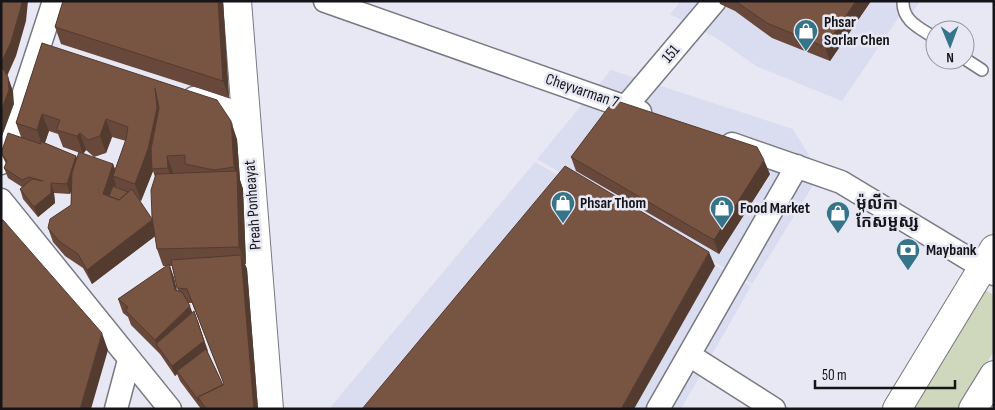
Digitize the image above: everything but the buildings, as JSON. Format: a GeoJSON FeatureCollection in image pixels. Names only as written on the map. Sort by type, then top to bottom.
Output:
{"type":"FeatureCollection","features":[{"type":"Feature","properties":{"kind":"street"},"geometry":{"type":"LineString","coordinates":[[1,163],[48,50],[54,1]]}},
{"type":"Feature","properties":{"kind":"street","name":"Preah Ponheayat"},"geometry":{"type":"LineString","coordinates":[[237,1],[269,409]]}},
{"type":"Feature","properties":{"kind":"street","name":"Cheyvarman 7"},"geometry":{"type":"LineString","coordinates":[[325,1],[662,119]]}},
{"type":"Feature","properties":{"kind":"street","name":"151"},"geometry":{"type":"LineString","coordinates":[[606,129],[715,1]]}},
{"type":"Feature","properties":{"kind":"street"},"geometry":{"type":"LineString","coordinates":[[171,90],[246,116]]}},
{"type":"Feature","properties":{"kind":"street"},"geometry":{"type":"LineString","coordinates":[[716,138],[842,182],[990,263],[897,409]]}},
{"type":"Feature","properties":{"kind":"street"},"geometry":{"type":"LineString","coordinates":[[658,409],[797,166]]}},
{"type":"Feature","properties":{"kind":"street"},"geometry":{"type":"LineString","coordinates":[[1,200],[170,409]]}},
{"type":"Feature","properties":{"kind":"street"},"geometry":{"type":"LineString","coordinates":[[689,356],[774,409]]}},
{"type":"Feature","properties":{"kind":"street"},"geometry":{"type":"LineString","coordinates":[[116,409],[129,360]]}},
{"type":"Feature","properties":{"kind":"street"},"geometry":{"type":"LineString","coordinates":[[973,409],[994,375]]}},
{"type":"Feature","properties":{"kind":"lane"},"geometry":{"type":"LineString","coordinates":[[903,1],[902,11],[909,20],[925,31]]}},
{"type":"Feature","properties":{"kind":"lane"},"geometry":{"type":"LineString","coordinates":[[975,65],[982,70]]}},
{"type":"Feature","properties":{"kind":"shaded area","name":"Phsar Sorlar Chen"},"geometry":{"type":"Polygon","coordinates":[[[681,1],[920,1],[906,22],[899,17],[842,101],[756,66],[718,39],[670,14],[681,1]]]}},
{"type":"Feature","properties":{"kind":"shaded area","name":"Food Market"},"geometry":{"type":"Polygon","coordinates":[[[611,70],[793,129],[820,174],[752,284],[537,159],[611,70]]]}},
{"type":"Feature","properties":{"kind":"shaded area","name":"Phsar Thom"},"geometry":{"type":"Polygon","coordinates":[[[535,162],[751,286],[681,409],[329,409],[535,162]]]}},
{"type":"Feature","properties":{"kind":"green space"},"geometry":{"type":"Polygon","coordinates":[[[985,290],[994,295],[994,351],[958,409],[913,409],[985,290]]]}},
{"type":"Feature","properties":{"kind":"place","name":"Phsar Sorlar Chen"},"geometry":{"type":"Point","coordinates":[806,52]}},
{"type":"Feature","properties":{"kind":"place","name":"Phsar Thom"},"geometry":{"type":"Point","coordinates":[563,224]}},
{"type":"Feature","properties":{"kind":"place","name":"Food Market"},"geometry":{"type":"Point","coordinates":[722,229]}},
{"type":"Feature","properties":{"kind":"place","name":"ម៉ូលីកា កែសម្ផស្ស"},"geometry":{"type":"Point","coordinates":[838,234]}},
{"type":"Feature","properties":{"kind":"place","name":"Maybank"},"geometry":{"type":"Point","coordinates":[908,271]}}]}
